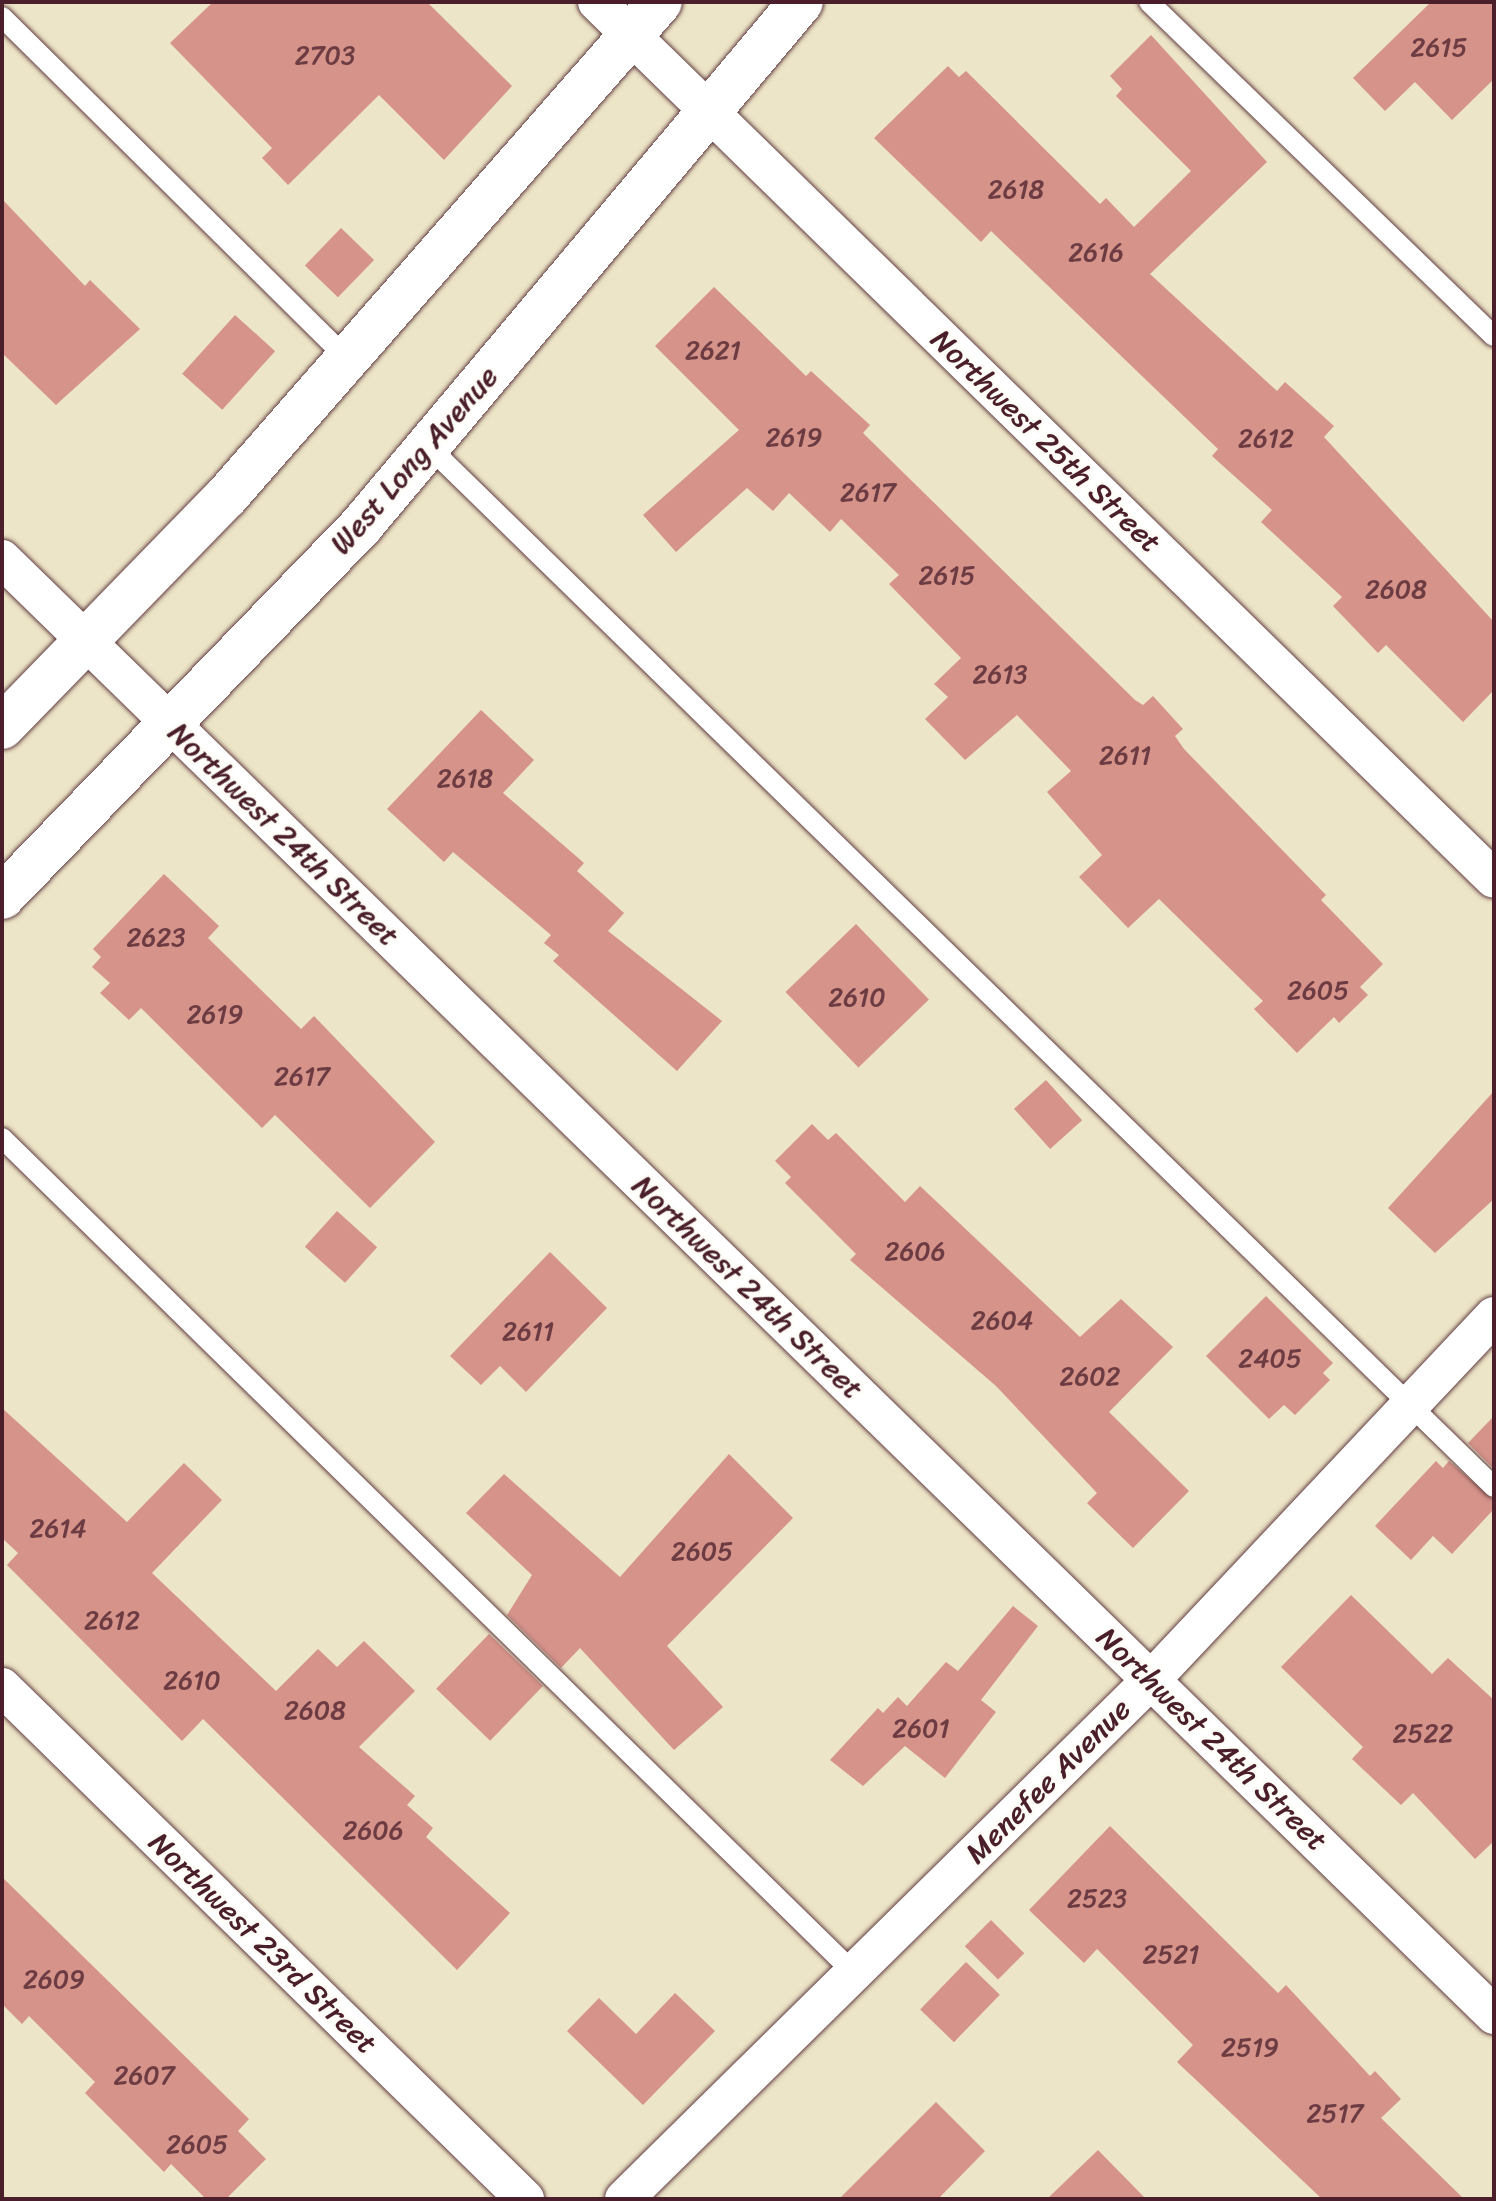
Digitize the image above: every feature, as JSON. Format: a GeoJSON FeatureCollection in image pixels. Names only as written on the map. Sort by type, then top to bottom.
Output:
{"type":"FeatureCollection","features":[{"type":"Feature","properties":{"kind":"main road"},"geometry":{"type":"LineString","coordinates":[[2,727],[84,639],[226,497],[660,2]]}},
{"type":"Feature","properties":{"kind":"main road","name":"West Long Avenue"},"geometry":{"type":"LineString","coordinates":[[2,897],[428,446],[801,2]]}},
{"type":"Feature","properties":{"kind":"street","name":"Northwest 25th Street"},"geometry":{"type":"LineString","coordinates":[[597,2],[1494,879]]}},
{"type":"Feature","properties":{"kind":"street","name":"Northwest 24th Street"},"geometry":{"type":"LineString","coordinates":[[2,559],[1494,2015]]}},
{"type":"Feature","properties":{"kind":"street","name":"Menefee Avenue"},"geometry":{"type":"LineString","coordinates":[[624,2199],[1151,1680],[1494,1316]]}},
{"type":"Feature","properties":{"kind":"street","name":"Northwest 23rd Street"},"geometry":{"type":"LineString","coordinates":[[2,1687],[525,2199]]}},
{"type":"Feature","properties":{"kind":"lane"},"geometry":{"type":"LineString","coordinates":[[1149,2],[1494,336]]}},
{"type":"Feature","properties":{"kind":"lane"},"geometry":{"type":"LineString","coordinates":[[2,17],[347,358]]}},
{"type":"Feature","properties":{"kind":"lane"},"geometry":{"type":"LineString","coordinates":[[428,446],[1494,1487]]}},
{"type":"Feature","properties":{"kind":"lane"},"geometry":{"type":"LineString","coordinates":[[2,1138],[854,1973]]}},
{"type":"Feature","properties":{"kind":"building"},"geometry":{"type":"Polygon","coordinates":[[[213,2],[427,2],[512,86],[444,160],[379,95],[288,185],[262,158],[272,148],[170,43],[213,2]]]}},
{"type":"Feature","properties":{"kind":"building"},"geometry":{"type":"Polygon","coordinates":[[[1431,2],[1494,2],[1494,79],[1452,120],[1415,82],[1385,111],[1353,78],[1431,2]]]}},
{"type":"Feature","properties":{"kind":"building"},"geometry":{"type":"Polygon","coordinates":[[[1151,35],[1267,162],[1150,274],[1277,391],[1285,382],[1334,426],[1324,437],[1494,622],[1494,690],[1463,722],[1386,645],[1378,653],[1333,606],[1342,597],[1261,522],[1272,510],[1212,456],[1218,449],[991,231],[981,242],[874,138],[948,66],[959,77],[966,71],[1100,204],[1106,198],[1134,227],[1191,171],[1116,96],[1122,89],[1110,76],[1151,35]]]}},
{"type":"Feature","properties":{"kind":"building"},"geometry":{"type":"Polygon","coordinates":[[[2,199],[85,286],[90,280],[140,329],[56,405],[2,353],[2,199]]]}},
{"type":"Feature","properties":{"kind":"building"},"geometry":{"type":"Polygon","coordinates":[[[341,228],[374,260],[338,297],[305,265],[341,228]]]}},
{"type":"Feature","properties":{"kind":"building"},"geometry":{"type":"Polygon","coordinates":[[[714,287],[806,376],[811,371],[870,425],[863,433],[1135,700],[1143,705],[1153,696],[1183,729],[1175,736],[1184,749],[1326,895],[1321,900],[1383,964],[1360,987],[1368,995],[1339,1023],[1334,1017],[1297,1053],[1254,1009],[1263,1001],[1159,899],[1128,928],[1079,877],[1102,855],[1047,792],[1071,771],[1017,715],[965,760],[925,719],[948,697],[934,684],[961,658],[889,584],[899,575],[841,519],[830,532],[789,493],[773,511],[747,488],[676,552],[643,515],[739,430],[655,346],[714,287]]]}},
{"type":"Feature","properties":{"kind":"building"},"geometry":{"type":"Polygon","coordinates":[[[235,315],[275,351],[222,410],[182,374],[235,315]]]}},
{"type":"Feature","properties":{"kind":"building"},"geometry":{"type":"Polygon","coordinates":[[[481,710],[534,760],[503,793],[584,863],[577,871],[624,913],[608,931],[722,1021],[677,1071],[553,961],[559,955],[544,943],[551,935],[453,852],[444,862],[387,809],[481,710]]]}},
{"type":"Feature","properties":{"kind":"building"},"geometry":{"type":"Polygon","coordinates":[[[164,874],[219,926],[208,938],[301,1029],[314,1016],[435,1142],[370,1208],[275,1115],[262,1128],[141,1008],[129,1020],[100,993],[110,983],[92,967],[101,957],[93,949],[164,874]]]}},
{"type":"Feature","properties":{"kind":"building"},"geometry":{"type":"Polygon","coordinates":[[[856,924],[929,1000],[858,1068],[786,992],[856,924]]]}},
{"type":"Feature","properties":{"kind":"building"},"geometry":{"type":"Polygon","coordinates":[[[1046,1080],[1082,1120],[1050,1149],[1014,1109],[1046,1080]]]}},
{"type":"Feature","properties":{"kind":"building"},"geometry":{"type":"Polygon","coordinates":[[[1494,1091],[1494,1199],[1435,1253],[1388,1208],[1494,1091]]]}},
{"type":"Feature","properties":{"kind":"building"},"geometry":{"type":"Polygon","coordinates":[[[812,1124],[828,1140],[836,1133],[905,1202],[920,1186],[1080,1337],[1121,1299],[1173,1347],[1109,1412],[1189,1491],[1133,1548],[1087,1503],[1097,1493],[996,1386],[850,1260],[856,1254],[785,1183],[791,1177],[775,1161],[812,1124]]]}},
{"type":"Feature","properties":{"kind":"building"},"geometry":{"type":"Polygon","coordinates":[[[337,1211],[377,1247],[345,1283],[305,1247],[337,1211]]]}},
{"type":"Feature","properties":{"kind":"building"},"geometry":{"type":"Polygon","coordinates":[[[550,1252],[607,1308],[526,1392],[500,1366],[481,1385],[450,1356],[550,1252]]]}},
{"type":"Feature","properties":{"kind":"building"},"geometry":{"type":"Polygon","coordinates":[[[1266,1296],[1333,1363],[1323,1373],[1330,1380],[1295,1415],[1284,1405],[1269,1419],[1206,1356],[1266,1296]]]}},
{"type":"Feature","properties":{"kind":"building"},"geometry":{"type":"Polygon","coordinates":[[[2,1408],[127,1522],[184,1463],[222,1500],[152,1573],[276,1691],[318,1649],[337,1667],[364,1641],[415,1691],[359,1747],[415,1796],[407,1805],[433,1828],[426,1837],[510,1913],[457,1970],[203,1719],[182,1741],[7,1565],[18,1553],[2,1538],[2,1408]]]}},
{"type":"Feature","properties":{"kind":"building"},"geometry":{"type":"Polygon","coordinates":[[[1494,1416],[1494,1469],[1468,1443],[1494,1416]]]}},
{"type":"Feature","properties":{"kind":"building"},"geometry":{"type":"Polygon","coordinates":[[[729,1454],[793,1518],[667,1646],[723,1707],[674,1750],[580,1648],[561,1668],[507,1615],[532,1575],[466,1513],[504,1474],[620,1577],[729,1454]]]}},
{"type":"Feature","properties":{"kind":"building"},"geometry":{"type":"Polygon","coordinates":[[[1436,1461],[1443,1468],[1449,1461],[1494,1500],[1494,1509],[1452,1554],[1433,1536],[1411,1560],[1375,1526],[1436,1461]]]}},
{"type":"Feature","properties":{"kind":"building"},"geometry":{"type":"Polygon","coordinates":[[[1351,1595],[1432,1674],[1448,1658],[1494,1700],[1494,1841],[1475,1859],[1413,1793],[1401,1805],[1352,1759],[1363,1747],[1281,1667],[1351,1595]]]}},
{"type":"Feature","properties":{"kind":"building"},"geometry":{"type":"Polygon","coordinates":[[[1013,1606],[1038,1626],[981,1700],[996,1712],[945,1778],[905,1746],[863,1786],[830,1760],[878,1708],[883,1713],[898,1697],[907,1706],[946,1662],[958,1671],[1013,1606]]]}},
{"type":"Feature","properties":{"kind":"building"},"geometry":{"type":"Polygon","coordinates":[[[489,1634],[543,1686],[490,1741],[436,1689],[489,1634]]]}},
{"type":"Feature","properties":{"kind":"building"},"geometry":{"type":"Polygon","coordinates":[[[1110,1826],[1278,1993],[1286,1985],[1370,2076],[1375,2071],[1401,2099],[1381,2118],[1464,2199],[1322,2199],[1177,2062],[1193,2045],[1097,1949],[1084,1963],[1029,1910],[1110,1826]]]}},
{"type":"Feature","properties":{"kind":"building"},"geometry":{"type":"Polygon","coordinates":[[[2,1877],[249,2119],[238,2131],[266,2159],[226,2199],[206,2199],[171,2164],[164,2172],[85,2093],[95,2082],[29,2016],[22,2024],[2,2004],[2,1877]]]}},
{"type":"Feature","properties":{"kind":"building"},"geometry":{"type":"Polygon","coordinates":[[[991,1920],[1024,1953],[998,1979],[965,1946],[991,1920]]]}},
{"type":"Feature","properties":{"kind":"building"},"geometry":{"type":"Polygon","coordinates":[[[966,1962],[1000,1995],[954,2042],[920,2009],[966,1962]]]}},
{"type":"Feature","properties":{"kind":"building"},"geometry":{"type":"Polygon","coordinates":[[[675,1993],[715,2031],[643,2105],[567,2031],[599,1998],[636,2034],[675,1993]]]}},
{"type":"Feature","properties":{"kind":"building"},"geometry":{"type":"Polygon","coordinates":[[[936,2102],[985,2151],[938,2199],[839,2199],[936,2102]]]}},
{"type":"Feature","properties":{"kind":"building"},"geometry":{"type":"Polygon","coordinates":[[[1098,2150],[1146,2199],[1047,2199],[1098,2150]]]}}]}
